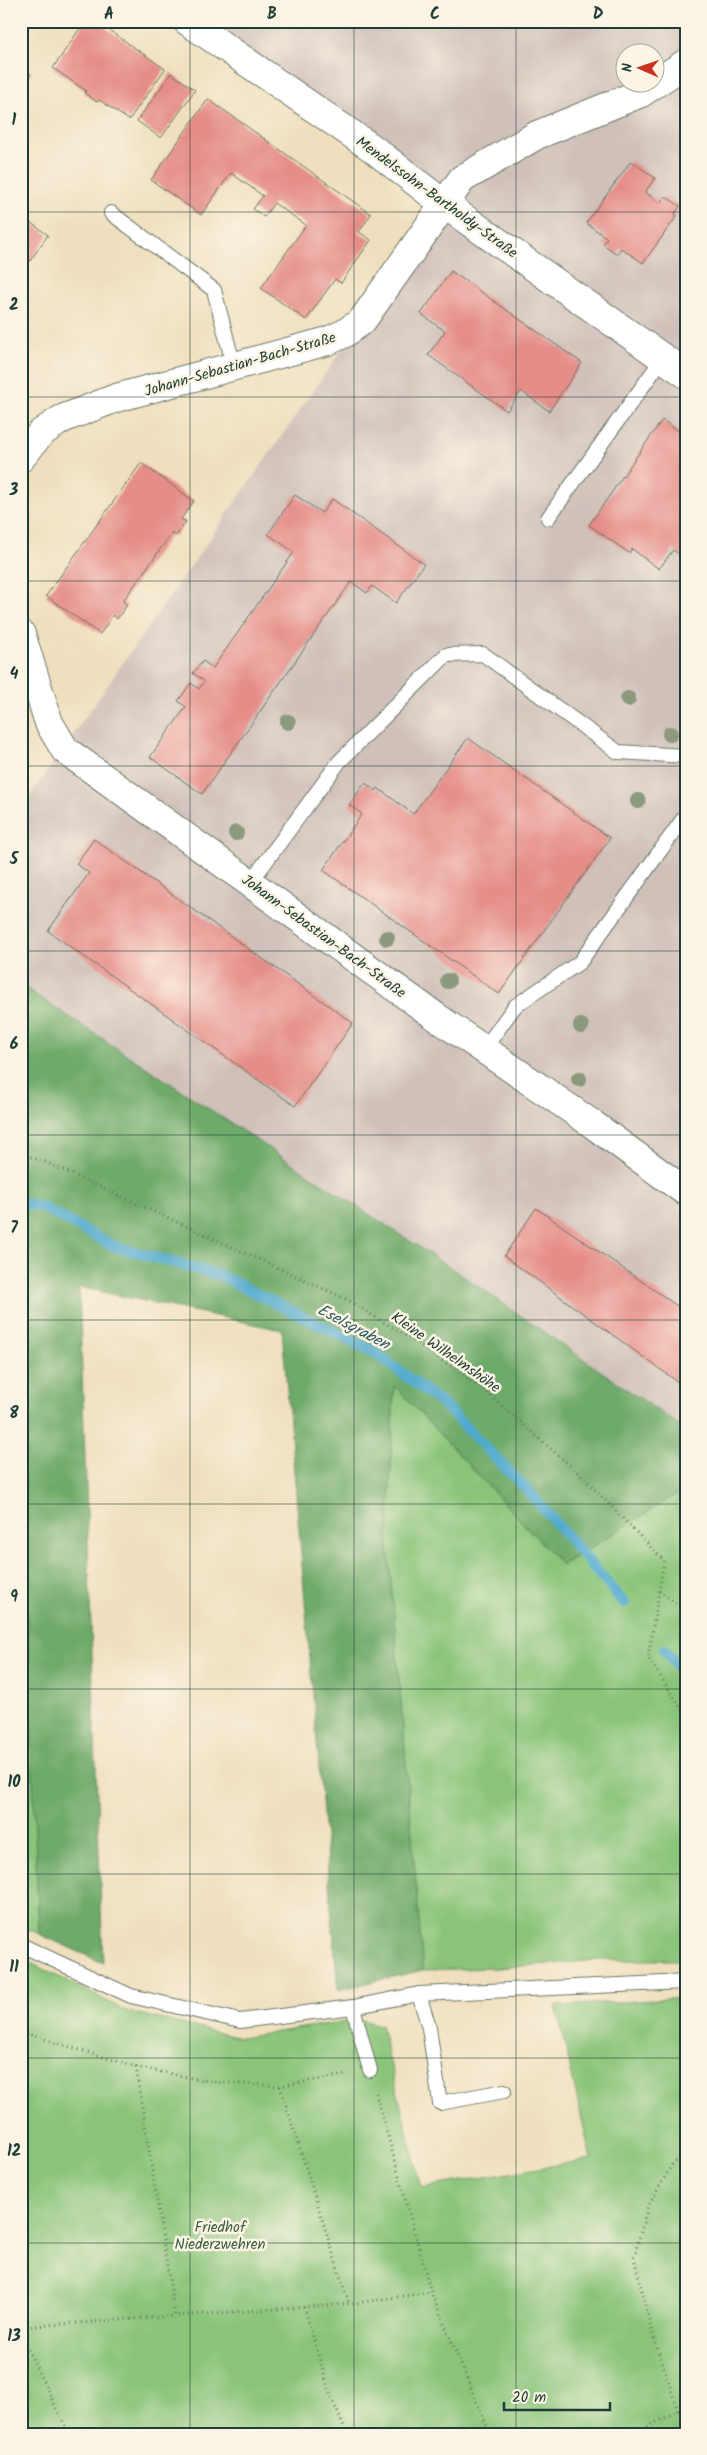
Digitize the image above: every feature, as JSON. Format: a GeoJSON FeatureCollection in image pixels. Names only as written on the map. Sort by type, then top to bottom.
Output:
{"type":"FeatureCollection","features":[{"type":"Feature","properties":{"kind":"street","name":"Mendelssohn-Bartholdy-Straße"},"geometry":{"type":"LineString","coordinates":[[187,21],[372,148],[444,204],[686,374]]}},
{"type":"Feature","properties":{"kind":"street","name":"Johann-Sebastian-Bach-Straße"},"geometry":{"type":"LineString","coordinates":[[21,458],[41,433],[62,418],[116,398],[328,341],[345,334],[362,321],[462,179],[538,135],[641,93],[686,63]]}},
{"type":"Feature","properties":{"kind":"street","name":"Johann-Sebastian-Bach-Straße"},"geometry":{"type":"LineString","coordinates":[[21,634],[48,723],[65,750],[686,1192]]}},
{"type":"Feature","properties":{"kind":"lane"},"geometry":{"type":"LineString","coordinates":[[111,213],[214,290],[234,367]]}},
{"type":"Feature","properties":{"kind":"lane"},"geometry":{"type":"LineString","coordinates":[[548,518],[663,358]]}},
{"type":"Feature","properties":{"kind":"lane"},"geometry":{"type":"LineString","coordinates":[[250,883],[339,762],[446,655],[483,654],[618,752],[686,756]]}},
{"type":"Feature","properties":{"kind":"lane"},"geometry":{"type":"LineString","coordinates":[[484,1050],[515,1006],[580,962],[686,815]]}},
{"type":"Feature","properties":{"kind":"lane"},"geometry":{"type":"LineString","coordinates":[[21,1945],[130,1996],[240,2021],[353,2006],[419,1994],[686,1982]]}},
{"type":"Feature","properties":{"kind":"lane"},"geometry":{"type":"LineString","coordinates":[[419,1994],[429,2028],[440,2103],[504,2091]]}},
{"type":"Feature","properties":{"kind":"lane"},"geometry":{"type":"LineString","coordinates":[[353,2006],[370,2070]]}},
{"type":"Feature","properties":{"kind":"path","name":"Kleine Wilhelmshöhe"},"geometry":{"type":"LineString","coordinates":[[21,1154],[43,1161],[344,1298],[416,1342],[486,1392],[583,1477],[664,1561],[648,1658],[686,1715]]}},
{"type":"Feature","properties":{"kind":"path"},"geometry":{"type":"LineString","coordinates":[[659,1591],[686,1610]]}},
{"type":"Feature","properties":{"kind":"path"},"geometry":{"type":"LineString","coordinates":[[21,2032],[136,2067],[213,2082],[280,2086],[370,2070],[431,2292],[490,2434]]}},
{"type":"Feature","properties":{"kind":"path"},"geometry":{"type":"LineString","coordinates":[[136,2067],[175,2316]]}},
{"type":"Feature","properties":{"kind":"path"},"geometry":{"type":"LineString","coordinates":[[280,2086],[349,2304]]}},
{"type":"Feature","properties":{"kind":"path"},"geometry":{"type":"LineString","coordinates":[[678,2411],[652,2328],[634,2257],[648,2206],[673,2163],[686,2150]]}},
{"type":"Feature","properties":{"kind":"path"},"geometry":{"type":"LineString","coordinates":[[21,2327],[349,2304],[431,2292]]}},
{"type":"Feature","properties":{"kind":"path"},"geometry":{"type":"LineString","coordinates":[[304,2307],[332,2397],[347,2434]]}},
{"type":"Feature","properties":{"kind":"path"},"geometry":{"type":"LineString","coordinates":[[21,2336],[69,2434]]}},
{"type":"Feature","properties":{"kind":"path"},"geometry":{"type":"LineString","coordinates":[[634,2434],[686,2406]]}},
{"type":"Feature","properties":{"kind":"shaded area"},"geometry":{"type":"Polygon","coordinates":[[[183,21],[686,21],[686,1430],[469,1280],[21,985],[21,809],[444,204],[183,21]]]}},
{"type":"Feature","properties":{"kind":"green space"},"geometry":{"type":"Polygon","coordinates":[[[21,985],[469,1280],[686,1430],[686,1500],[678,1493],[562,1565],[394,1385],[388,1545],[423,1970],[338,1990],[282,1330],[79,1287],[103,1963],[39,1934],[21,1470],[21,985]]]}},
{"type":"Feature","properties":{"kind":"green space"},"geometry":{"type":"Polygon","coordinates":[[[394,1385],[562,1565],[678,1493],[686,1500],[686,1960],[598,1960],[497,1968],[423,1970],[388,1545],[394,1385]]]}},
{"type":"Feature","properties":{"kind":"green space"},"geometry":{"type":"Polygon","coordinates":[[[21,1470],[39,1934],[21,1926],[21,1470]]]}},
{"type":"Feature","properties":{"kind":"green space","name":"Friedhof Niederzwehren"},"geometry":{"type":"Polygon","coordinates":[[[21,1958],[126,2011],[241,2038],[358,2019],[381,2025],[421,2188],[591,2159],[556,2006],[686,1998],[686,2434],[21,2434],[21,1958]]]}},
{"type":"Feature","properties":{"kind":"building"},"geometry":{"type":"Polygon","coordinates":[[[85,21],[96,21],[165,69],[129,120],[99,100],[97,102],[84,93],[86,91],[53,68],[85,21]]]}},
{"type":"Feature","properties":{"kind":"building"},"geometry":{"type":"Polygon","coordinates":[[[543,21],[567,21],[557,26],[543,21]]]}},
{"type":"Feature","properties":{"kind":"building"},"geometry":{"type":"Polygon","coordinates":[[[21,68],[31,74],[21,88],[21,68]]]}},
{"type":"Feature","properties":{"kind":"building"},"geometry":{"type":"Polygon","coordinates":[[[171,73],[195,90],[161,138],[137,121],[171,73]]]}},
{"type":"Feature","properties":{"kind":"building"},"geometry":{"type":"Polygon","coordinates":[[[208,99],[371,214],[359,232],[371,240],[341,283],[335,279],[306,320],[261,288],[306,225],[274,203],[264,217],[253,209],[263,196],[231,173],[201,215],[151,180],[208,99]]]}},
{"type":"Feature","properties":{"kind":"building"},"geometry":{"type":"Polygon","coordinates":[[[631,161],[655,178],[645,192],[660,203],[665,196],[680,206],[675,214],[677,216],[643,263],[621,248],[617,254],[603,244],[607,238],[586,223],[631,161]]]}},
{"type":"Feature","properties":{"kind":"building"},"geometry":{"type":"Polygon","coordinates":[[[21,216],[48,235],[21,274],[21,216]]]}},
{"type":"Feature","properties":{"kind":"building"},"geometry":{"type":"Polygon","coordinates":[[[451,271],[582,363],[549,411],[521,391],[507,411],[428,355],[445,331],[421,314],[451,271]]]}},
{"type":"Feature","properties":{"kind":"building"},"geometry":{"type":"Polygon","coordinates":[[[662,420],[686,436],[686,473],[682,479],[686,481],[686,559],[673,550],[659,569],[632,549],[629,553],[589,525],[662,420]]]}},
{"type":"Feature","properties":{"kind":"building"},"geometry":{"type":"Polygon","coordinates":[[[141,463],[194,501],[181,519],[186,522],[176,536],[172,533],[123,601],[127,605],[117,619],[113,615],[100,634],[46,596],[141,463]]]}},
{"type":"Feature","properties":{"kind":"building"},"geometry":{"type":"Polygon","coordinates":[[[295,495],[322,513],[332,499],[424,564],[396,603],[372,586],[367,593],[351,582],[202,794],[150,757],[186,707],[178,701],[191,683],[199,689],[204,681],[193,673],[203,661],[213,668],[294,552],[268,534],[295,495]]]}},
{"type":"Feature","properties":{"kind":"building"},"geometry":{"type":"Polygon","coordinates":[[[468,738],[610,838],[499,994],[323,870],[362,814],[349,805],[365,783],[376,791],[378,788],[413,814],[468,738]]]}},
{"type":"Feature","properties":{"kind":"building"},"geometry":{"type":"Polygon","coordinates":[[[94,839],[353,1023],[295,1106],[48,931],[89,873],[76,864],[94,839]]]}},
{"type":"Feature","properties":{"kind":"building"},"geometry":{"type":"Polygon","coordinates":[[[536,1208],[686,1312],[686,1388],[504,1256],[536,1208]]]}},
{"type":"Feature","properties":{"kind":"waterway","name":"Eselsgraben"},"geometry":{"type":"LineString","coordinates":[[21,1203],[42,1207],[113,1246],[219,1275],[376,1353],[446,1407],[532,1495],[624,1603]]}},
{"type":"Feature","properties":{"kind":"waterway","name":"Eselsgraben"},"geometry":{"type":"LineString","coordinates":[[664,1650],[686,1676]]}}]}
